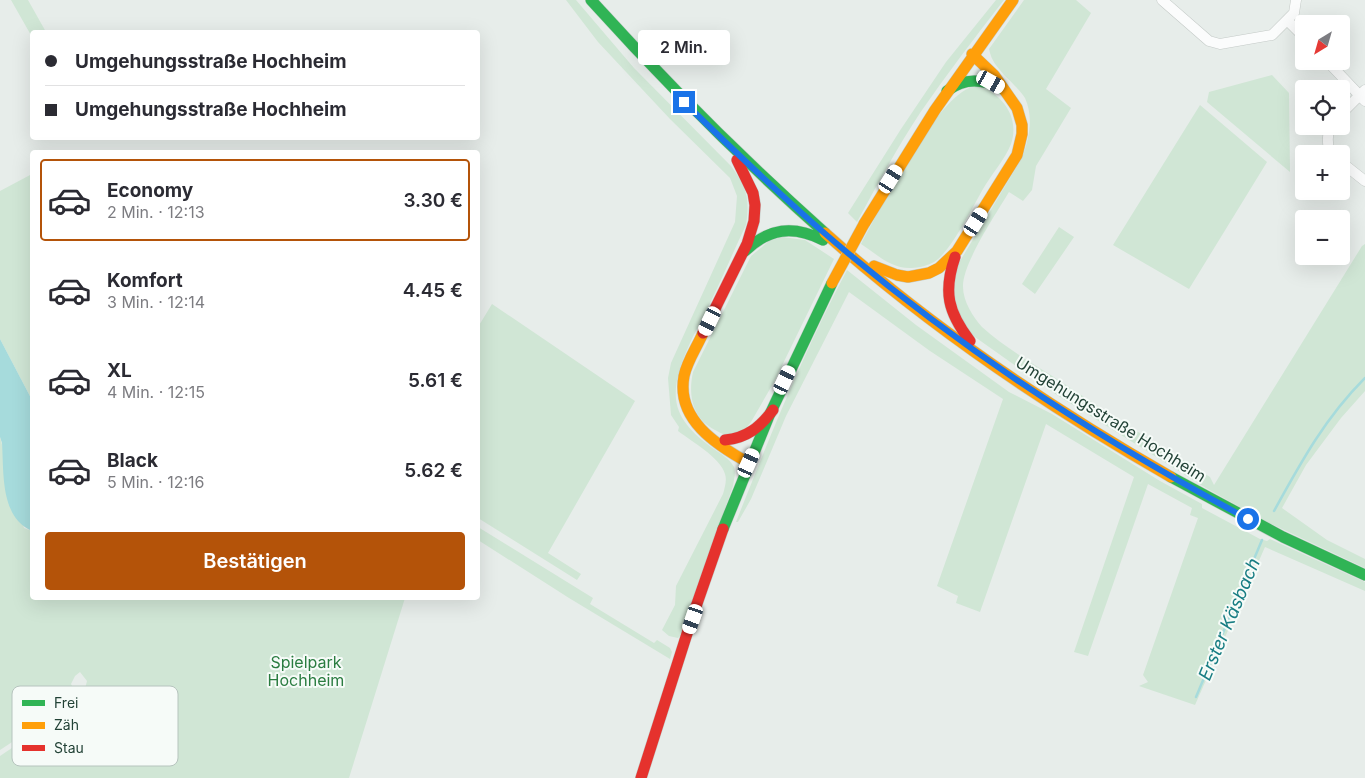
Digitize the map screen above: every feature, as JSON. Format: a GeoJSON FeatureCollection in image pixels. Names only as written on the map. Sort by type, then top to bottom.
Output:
{"type":"FeatureCollection","features":[{"type":"Feature","properties":{"kind":"main road"},"geometry":{"type":"LineString","coordinates":[[590,0],[636,51],[730,148],[858,261]]}},
{"type":"Feature","properties":{"kind":"main road"},"geometry":{"type":"LineString","coordinates":[[641,778],[720,540],[749,463],[798,351],[864,224],[909,149],[971,56],[1013,0]]}},
{"type":"Feature","properties":{"kind":"main road"},"geometry":{"type":"LineString","coordinates":[[842,248],[890,274],[908,278],[924,275],[936,270],[948,262],[957,251],[1013,162],[1019,149],[1022,134],[1017,106],[985,66],[971,56]]}},
{"type":"Feature","properties":{"kind":"main road"},"geometry":{"type":"LineString","coordinates":[[971,56],[975,72],[1006,91]]}},
{"type":"Feature","properties":{"kind":"main road"},"geometry":{"type":"LineString","coordinates":[[947,91],[956,84],[967,80],[991,82]]}},
{"type":"Feature","properties":{"kind":"main road"},"geometry":{"type":"LineString","coordinates":[[730,148],[749,181],[753,192],[755,205],[752,230],[687,367],[683,381],[683,396],[687,410],[696,425],[734,455],[749,463]]}},
{"type":"Feature","properties":{"kind":"main road"},"geometry":{"type":"LineString","coordinates":[[740,258],[750,246],[762,237],[776,231],[791,229],[814,234],[858,261]]}},
{"type":"Feature","properties":{"kind":"main road"},"geometry":{"type":"LineString","coordinates":[[957,251],[948,280],[950,309],[958,327],[984,358]]}},
{"type":"Feature","properties":{"kind":"main road","name":"Umgehungsstraße Hochheim"},"geometry":{"type":"LineString","coordinates":[[858,261],[937,324],[1071,417],[1160,471],[1256,524],[1365,576]]}},
{"type":"Feature","properties":{"kind":"main road"},"geometry":{"type":"LineString","coordinates":[[725,440],[736,440],[747,435],[757,428],[772,410]]}},
{"type":"Feature","properties":{"kind":"main road"},"geometry":{"type":"LineString","coordinates":[[709,435],[738,446],[745,453],[749,463]]}},
{"type":"Feature","properties":{"kind":"street"},"geometry":{"type":"LineString","coordinates":[[1162,0],[1214,44],[1272,35],[1296,10],[1296,0]]}},
{"type":"Feature","properties":{"kind":"street"},"geometry":{"type":"LineString","coordinates":[[1287,20],[1295,28]]}},
{"type":"Feature","properties":{"kind":"street"},"geometry":{"type":"LineString","coordinates":[[1336,70],[1363,96],[1350,107]]}},
{"type":"Feature","properties":{"kind":"street"},"geometry":{"type":"LineString","coordinates":[[1350,169],[1365,181]]}},
{"type":"Feature","properties":{"kind":"green space"},"geometry":{"type":"Polygon","coordinates":[[[11,0],[28,0],[45,30],[30,30],[30,33],[11,0]]]}},
{"type":"Feature","properties":{"kind":"green space"},"geometry":{"type":"Polygon","coordinates":[[[566,0],[576,0],[634,68],[731,166],[741,181],[746,194],[748,207],[746,225],[688,348],[676,387],[676,399],[684,421],[701,439],[728,459],[735,472],[733,486],[678,638],[669,636],[662,630],[675,605],[676,586],[723,494],[726,479],[722,468],[712,456],[678,431],[679,427],[671,415],[668,378],[671,363],[735,222],[737,196],[730,178],[670,119],[598,42],[566,0]]]}},
{"type":"Feature","properties":{"kind":"green space"},"geometry":{"type":"Polygon","coordinates":[[[996,0],[1004,0],[920,113],[895,153],[857,222],[848,213],[946,62],[996,0]]]}},
{"type":"Feature","properties":{"kind":"green space"},"geometry":{"type":"Polygon","coordinates":[[[1024,0],[1076,0],[1091,13],[1046,89],[1071,108],[1036,166],[1032,190],[1023,201],[1009,192],[981,239],[968,266],[964,277],[963,292],[972,314],[982,327],[1010,349],[1210,477],[1214,485],[1365,244],[1365,391],[1341,418],[1306,465],[1282,508],[1327,540],[1365,559],[1365,568],[1265,521],[1206,488],[1057,395],[975,337],[960,318],[955,309],[953,294],[960,261],[1022,158],[1027,143],[1030,121],[1025,98],[997,66],[991,57],[989,49],[1024,0]]]}},
{"type":"Feature","properties":{"kind":"green space"},"geometry":{"type":"Polygon","coordinates":[[[1272,75],[1289,93],[1290,172],[1207,102],[1209,92],[1272,75]]]}},
{"type":"Feature","properties":{"kind":"green space"},"geometry":{"type":"Polygon","coordinates":[[[980,86],[996,95],[1008,109],[1013,125],[1013,134],[1008,150],[954,239],[940,257],[932,263],[912,268],[891,264],[861,244],[894,183],[924,135],[955,98],[969,88],[980,86]]]}},
{"type":"Feature","properties":{"kind":"green space"},"geometry":{"type":"Polygon","coordinates":[[[1200,105],[1267,162],[1189,289],[1113,245],[1200,105]]]}},
{"type":"Feature","properties":{"kind":"green space"},"geometry":{"type":"Polygon","coordinates":[[[30,175],[30,396],[0,339],[0,191],[30,175]]]}},
{"type":"Feature","properties":{"kind":"green space"},"geometry":{"type":"Polygon","coordinates":[[[1059,227],[1074,237],[1035,294],[1022,284],[1059,227]]]}},
{"type":"Feature","properties":{"kind":"green space"},"geometry":{"type":"Polygon","coordinates":[[[782,237],[805,240],[834,259],[774,382],[751,422],[742,433],[726,435],[707,425],[697,412],[691,389],[693,372],[751,256],[769,241],[782,237]]]}},
{"type":"Feature","properties":{"kind":"green space"},"geometry":{"type":"Polygon","coordinates":[[[847,270],[916,325],[1009,392],[1052,414],[1160,481],[1202,504],[1202,508],[1260,539],[1267,541],[1270,539],[1365,582],[1365,591],[1265,547],[1195,705],[1139,686],[1148,682],[1143,675],[1198,518],[1190,515],[1192,508],[1148,484],[1088,656],[1074,652],[1134,477],[1046,424],[980,612],[956,603],[958,596],[937,586],[1003,399],[930,351],[849,292],[786,416],[751,499],[738,522],[736,522],[802,363],[847,270]]]}},
{"type":"Feature","properties":{"kind":"green space"},"geometry":{"type":"Polygon","coordinates":[[[492,304],[635,401],[548,553],[581,574],[577,580],[480,519],[480,324],[492,304]]]}},
{"type":"Feature","properties":{"kind":"green space","name":"Spielpark Hochheim"},"geometry":{"type":"Polygon","coordinates":[[[0,437],[24,528],[30,530],[30,600],[404,600],[349,778],[0,778],[0,756],[12,748],[12,766],[178,766],[178,686],[86,686],[87,681],[80,672],[75,676],[71,684],[72,686],[12,686],[12,742],[0,750],[0,437]]]}},
{"type":"Feature","properties":{"kind":"green space"},"geometry":{"type":"Polygon","coordinates":[[[480,528],[593,598],[590,604],[654,643],[657,640],[670,648],[672,652],[670,659],[480,541],[480,528]]]}},
{"type":"Feature","properties":{"kind":"water"},"geometry":{"type":"Polygon","coordinates":[[[0,339],[30,396],[30,530],[14,516],[9,505],[4,480],[0,437],[0,339]]]}},
{"type":"Feature","properties":{"kind":"waterway","name":"Erster Käsbach"},"geometry":{"type":"LineString","coordinates":[[1274,511],[1304,458],[1326,425],[1365,378]]}},
{"type":"Feature","properties":{"kind":"waterway","name":"Erster Käsbach"},"geometry":{"type":"LineString","coordinates":[[1196,697],[1262,540]]}},
{"type":"Feature","properties":{"kind":"traffic: fast"},"geometry":{"type":"LineString","coordinates":[[591,0],[705,120],[825,233]]}},
{"type":"Feature","properties":{"kind":"traffic: fast"},"geometry":{"type":"LineString","coordinates":[[947,91],[961,83],[974,81],[988,83],[1003,89]]}},
{"type":"Feature","properties":{"kind":"traffic: fast"},"geometry":{"type":"LineString","coordinates":[[745,251],[763,237],[782,231],[802,232],[823,240]]}},
{"type":"Feature","properties":{"kind":"traffic: fast"},"geometry":{"type":"LineString","coordinates":[[723,529],[769,416],[832,283]]}},
{"type":"Feature","properties":{"kind":"traffic: fast"},"geometry":{"type":"LineString","coordinates":[[1171,477],[1283,537],[1365,575]]}},
{"type":"Feature","properties":{"kind":"traffic: slow"},"geometry":{"type":"LineString","coordinates":[[864,224],[935,110],[1013,0]]}},
{"type":"Feature","properties":{"kind":"traffic: slow"},"geometry":{"type":"LineString","coordinates":[[874,266],[908,277],[929,273],[939,268],[957,251],[1017,155],[1022,134],[1022,125],[1017,108],[994,75],[972,54]]}},
{"type":"Feature","properties":{"kind":"traffic: slow"},"geometry":{"type":"LineString","coordinates":[[832,283],[864,224]]}},
{"type":"Feature","properties":{"kind":"traffic: slow"},"geometry":{"type":"LineString","coordinates":[[825,233],[865,268],[948,333],[1080,423],[1171,477]]}},
{"type":"Feature","properties":{"kind":"traffic: slow"},"geometry":{"type":"LineString","coordinates":[[703,333],[685,370],[683,391],[686,405],[692,418],[701,429],[724,448],[749,463]]}},
{"type":"Feature","properties":{"kind":"traffic: jam"},"geometry":{"type":"LineString","coordinates":[[703,333],[747,244],[754,221],[755,205],[753,193],[737,160]]}},
{"type":"Feature","properties":{"kind":"traffic: jam"},"geometry":{"type":"LineString","coordinates":[[955,257],[949,281],[950,301],[952,311],[970,341]]}},
{"type":"Feature","properties":{"kind":"traffic: jam"},"geometry":{"type":"LineString","coordinates":[[725,440],[740,437],[752,431],[773,410]]}},
{"type":"Feature","properties":{"kind":"traffic: jam"},"geometry":{"type":"LineString","coordinates":[[641,778],[692,618],[723,529]]}},
{"type":"Feature","properties":{"kind":"route"},"geometry":{"type":"LineString","coordinates":[[684,102],[730,148],[802,214],[937,324],[1071,417],[1160,471],[1248,519]]}}]}
